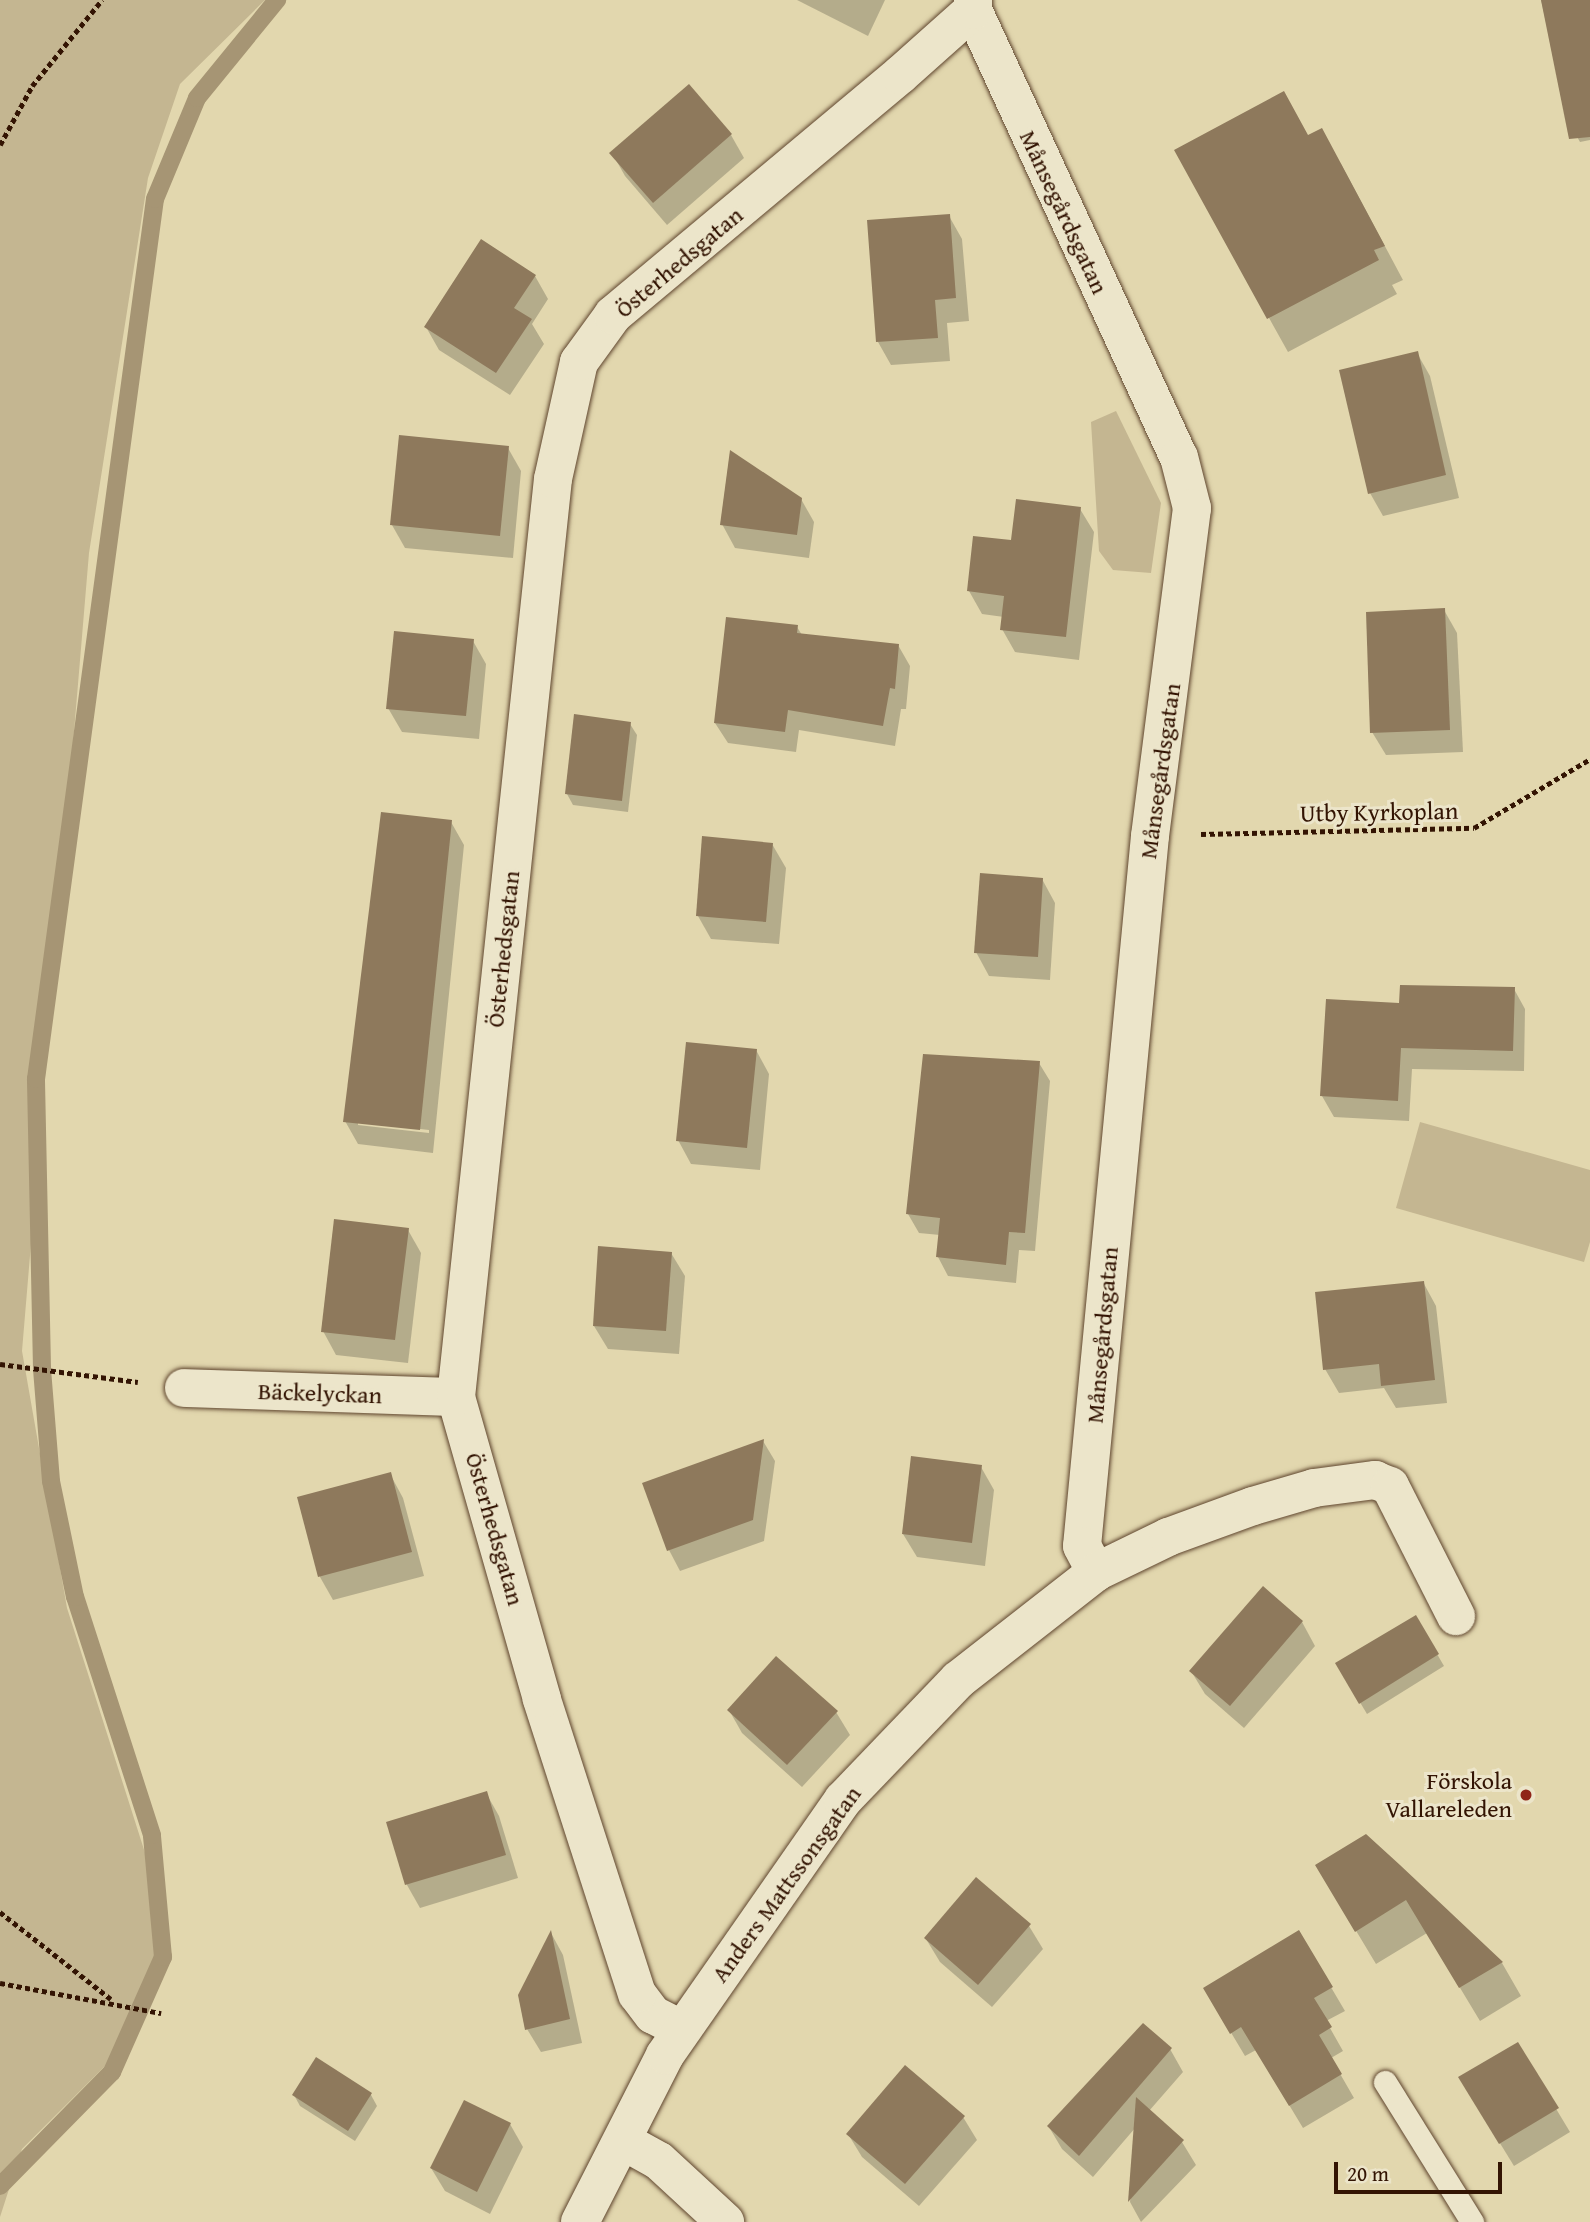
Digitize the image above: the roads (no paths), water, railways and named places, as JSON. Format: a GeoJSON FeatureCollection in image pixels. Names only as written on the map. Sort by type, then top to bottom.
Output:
{"type":"FeatureCollection","features":[{"type":"Feature","properties":{"kind":"street","name":"Månsegårdsgatan"},"geometry":{"type":"LineString","coordinates":[[973,5],[1179,457],[1192,508],[1150,836],[1082,1546],[1096,1572]]}},
{"type":"Feature","properties":{"kind":"street","name":"Österhedsgatan"},"geometry":{"type":"LineString","coordinates":[[681,2029],[653,2015],[637,1994],[542,1699],[456,1397],[553,479],[579,362],[613,316],[973,5]]}},
{"type":"Feature","properties":{"kind":"street","name":"Bäckelyckan"},"geometry":{"type":"LineString","coordinates":[[184,1388],[456,1397]]}},
{"type":"Feature","properties":{"kind":"street","name":"Anders Mattssonsgatan"},"geometry":{"type":"LineString","coordinates":[[580,2222],[681,2029],[843,1800],[958,1680],[1096,1572],[1168,1537],[1253,1506],[1314,1488],[1375,1480],[1390,1486],[1456,1616]]}},
{"type":"Feature","properties":{"kind":"street"},"geometry":{"type":"LineString","coordinates":[[623,2141],[659,2161],[725,2222]]}},
{"type":"Feature","properties":{"kind":"lane"},"geometry":{"type":"LineString","coordinates":[[1385,2082],[1472,2222]]}},
{"type":"Feature","properties":{"kind":"waterway"},"geometry":{"type":"LineString","coordinates":[[0,2186],[112,2072],[163,1957],[152,1835],[75,1597],[51,1481],[42,1368],[36,1079],[155,199],[197,98],[277,0]]}},
{"type":"Feature","properties":{"kind":"place","name":"Förskola Vallareleden"},"geometry":{"type":"Point","coordinates":[1526,1795]}}]}
